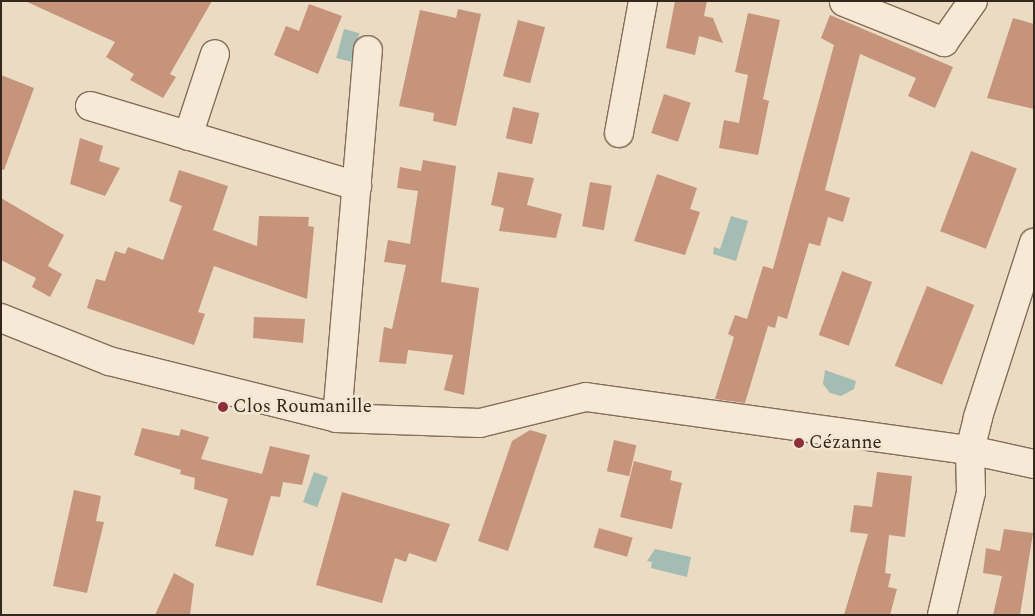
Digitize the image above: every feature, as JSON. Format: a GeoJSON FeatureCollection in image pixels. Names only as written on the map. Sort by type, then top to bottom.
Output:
{"type":"FeatureCollection","features":[{"type":"Feature","properties":{"kind":"street"},"geometry":{"type":"LineString","coordinates":[[619,133],[643,1]]}},
{"type":"Feature","properties":{"kind":"street"},"geometry":{"type":"LineString","coordinates":[[844,2],[944,42],[973,1]]}},
{"type":"Feature","properties":{"kind":"street"},"geometry":{"type":"LineString","coordinates":[[337,418],[368,50]]}},
{"type":"Feature","properties":{"kind":"street"},"geometry":{"type":"LineString","coordinates":[[188,136],[215,54]]}},
{"type":"Feature","properties":{"kind":"street"},"geometry":{"type":"LineString","coordinates":[[90,106],[356,186]]}},
{"type":"Feature","properties":{"kind":"street"},"geometry":{"type":"LineString","coordinates":[[942,615],[971,492],[970,450],[1034,243]]}},
{"type":"Feature","properties":{"kind":"street"},"geometry":{"type":"LineString","coordinates":[[1,318],[108,362],[337,418],[480,423],[586,397],[970,450],[1034,464]]}},
{"type":"Feature","properties":{"kind":"water"},"geometry":{"type":"Polygon","coordinates":[[[344,29],[359,33],[352,62],[336,58],[344,29]]]}},
{"type":"Feature","properties":{"kind":"water"},"geometry":{"type":"Polygon","coordinates":[[[731,216],[748,221],[736,261],[713,254],[714,247],[720,249],[731,216]]]}},
{"type":"Feature","properties":{"kind":"water"},"geometry":{"type":"Polygon","coordinates":[[[825,370],[856,381],[854,389],[841,396],[830,393],[823,384],[825,370]]]}},
{"type":"Feature","properties":{"kind":"water"},"geometry":{"type":"Polygon","coordinates":[[[314,472],[328,477],[317,507],[303,502],[314,472]]]}},
{"type":"Feature","properties":{"kind":"water"},"geometry":{"type":"Polygon","coordinates":[[[655,549],[691,557],[687,577],[651,568],[652,562],[647,561],[655,549]]]}},
{"type":"Feature","properties":{"kind":"building"},"geometry":{"type":"Polygon","coordinates":[[[25,1],[212,1],[170,74],[176,77],[163,98],[130,80],[134,74],[106,57],[115,42],[25,1]]]}},
{"type":"Feature","properties":{"kind":"building"},"geometry":{"type":"Polygon","coordinates":[[[675,1],[707,1],[704,16],[713,18],[723,43],[699,36],[695,55],[666,48],[675,1]]]}},
{"type":"Feature","properties":{"kind":"building"},"geometry":{"type":"Polygon","coordinates":[[[309,4],[342,16],[318,74],[274,55],[286,26],[299,31],[309,4]]]}},
{"type":"Feature","properties":{"kind":"building"},"geometry":{"type":"Polygon","coordinates":[[[458,9],[481,14],[456,126],[433,121],[434,113],[399,106],[420,10],[456,18],[458,9]]]}},
{"type":"Feature","properties":{"kind":"building"},"geometry":{"type":"Polygon","coordinates":[[[748,13],[780,20],[763,99],[769,101],[758,155],[719,148],[724,120],[739,123],[748,75],[735,72],[748,13]]]}},
{"type":"Feature","properties":{"kind":"building"},"geometry":{"type":"Polygon","coordinates":[[[830,15],[953,67],[935,108],[908,96],[916,78],[860,54],[825,190],[850,198],[843,222],[828,217],[820,246],[809,243],[787,319],[778,316],[775,328],[768,326],[745,403],[715,399],[734,337],[728,334],[735,315],[747,319],[763,266],[773,269],[834,45],[821,38],[830,15]]]}},
{"type":"Feature","properties":{"kind":"building"},"geometry":{"type":"Polygon","coordinates":[[[1013,18],[1034,24],[1034,109],[987,98],[1013,18]]]}},
{"type":"Feature","properties":{"kind":"building"},"geometry":{"type":"Polygon","coordinates":[[[518,20],[545,27],[530,83],[503,76],[518,20]]]}},
{"type":"Feature","properties":{"kind":"building"},"geometry":{"type":"Polygon","coordinates":[[[1,75],[34,88],[4,170],[1,169],[1,75]]]}},
{"type":"Feature","properties":{"kind":"building"},"geometry":{"type":"Polygon","coordinates":[[[664,94],[691,103],[678,142],[651,133],[664,94]]]}},
{"type":"Feature","properties":{"kind":"building"},"geometry":{"type":"Polygon","coordinates":[[[513,107],[539,113],[532,144],[506,138],[513,107]]]}},
{"type":"Feature","properties":{"kind":"building"},"geometry":{"type":"Polygon","coordinates":[[[80,138],[103,146],[99,161],[120,168],[105,196],[70,184],[80,138]]]}},
{"type":"Feature","properties":{"kind":"building"},"geometry":{"type":"Polygon","coordinates":[[[971,151],[1017,169],[986,249],[940,231],[971,151]]]}},
{"type":"Feature","properties":{"kind":"building"},"geometry":{"type":"Polygon","coordinates":[[[423,160],[456,166],[441,282],[479,288],[464,395],[444,390],[453,355],[408,350],[406,364],[379,362],[384,327],[392,329],[406,265],[384,262],[388,240],[410,244],[418,191],[397,188],[400,167],[421,171],[423,160]]]}},
{"type":"Feature","properties":{"kind":"building"},"geometry":{"type":"Polygon","coordinates":[[[179,170],[228,186],[213,230],[257,246],[259,216],[309,217],[308,226],[314,227],[307,299],[214,266],[198,312],[205,314],[194,345],[87,308],[96,279],[105,281],[115,251],[125,254],[128,247],[163,260],[182,206],[169,201],[179,170]]]}},
{"type":"Feature","properties":{"kind":"building"},"geometry":{"type":"Polygon","coordinates":[[[498,172],[534,178],[527,205],[562,214],[556,238],[499,231],[504,208],[491,205],[498,172]]]}},
{"type":"Feature","properties":{"kind":"building"},"geometry":{"type":"Polygon","coordinates":[[[657,174],[697,188],[690,209],[700,212],[685,255],[634,241],[657,174]]]}},
{"type":"Feature","properties":{"kind":"building"},"geometry":{"type":"Polygon","coordinates":[[[590,182],[612,186],[604,230],[582,226],[590,182]]]}},
{"type":"Feature","properties":{"kind":"building"},"geometry":{"type":"Polygon","coordinates":[[[1,198],[64,235],[48,266],[62,274],[50,297],[32,287],[36,278],[1,260],[1,198]]]}},
{"type":"Feature","properties":{"kind":"building"},"geometry":{"type":"Polygon","coordinates":[[[842,271],[872,282],[849,346],[819,335],[842,271]]]}},
{"type":"Feature","properties":{"kind":"building"},"geometry":{"type":"Polygon","coordinates":[[[927,286],[974,305],[942,385],[895,366],[927,286]]]}},
{"type":"Feature","properties":{"kind":"building"},"geometry":{"type":"Polygon","coordinates":[[[254,317],[305,319],[303,343],[253,338],[254,317]]]}},
{"type":"Feature","properties":{"kind":"building"},"geometry":{"type":"Polygon","coordinates":[[[142,428],[179,436],[181,429],[209,437],[201,459],[262,474],[270,446],[310,455],[302,485],[283,482],[280,497],[271,496],[253,556],[215,546],[228,499],[194,489],[195,478],[180,474],[181,470],[134,455],[142,428]]]}},
{"type":"Feature","properties":{"kind":"building"},"geometry":{"type":"Polygon","coordinates":[[[530,430],[547,435],[508,551],[478,541],[512,441],[530,430]]]}},
{"type":"Feature","properties":{"kind":"building"},"geometry":{"type":"Polygon","coordinates":[[[614,440],[636,445],[629,476],[607,471],[614,440]]]}},
{"type":"Feature","properties":{"kind":"building"},"geometry":{"type":"Polygon","coordinates":[[[634,461],[672,471],[670,480],[682,483],[672,529],[620,517],[634,461]]]}},
{"type":"Feature","properties":{"kind":"building"},"geometry":{"type":"Polygon","coordinates":[[[877,472],[912,476],[905,537],[889,535],[885,573],[891,574],[888,587],[897,589],[890,615],[844,615],[868,534],[850,532],[854,505],[872,507],[877,472]]]}},
{"type":"Feature","properties":{"kind":"building"},"geometry":{"type":"Polygon","coordinates":[[[74,490],[101,496],[96,521],[104,522],[87,593],[53,586],[74,490]]]}},
{"type":"Feature","properties":{"kind":"building"},"geometry":{"type":"Polygon","coordinates":[[[342,492],[450,524],[436,562],[409,553],[406,562],[395,558],[382,603],[316,585],[342,492]]]}},
{"type":"Feature","properties":{"kind":"building"},"geometry":{"type":"Polygon","coordinates":[[[599,528],[633,538],[627,557],[593,547],[599,528]]]}},
{"type":"Feature","properties":{"kind":"building"},"geometry":{"type":"Polygon","coordinates":[[[1004,529],[1033,533],[1020,615],[993,615],[1002,576],[983,573],[986,548],[1000,551],[1004,529]]]}},
{"type":"Feature","properties":{"kind":"building"},"geometry":{"type":"Polygon","coordinates":[[[174,573],[194,584],[190,615],[155,615],[174,573]]]}},
{"type":"Feature","properties":{"kind":"place","name":"Clos Roumanille"},"geometry":{"type":"Point","coordinates":[223,407]}},
{"type":"Feature","properties":{"kind":"place","name":"Cézanne"},"geometry":{"type":"Point","coordinates":[799,443]}}]}
